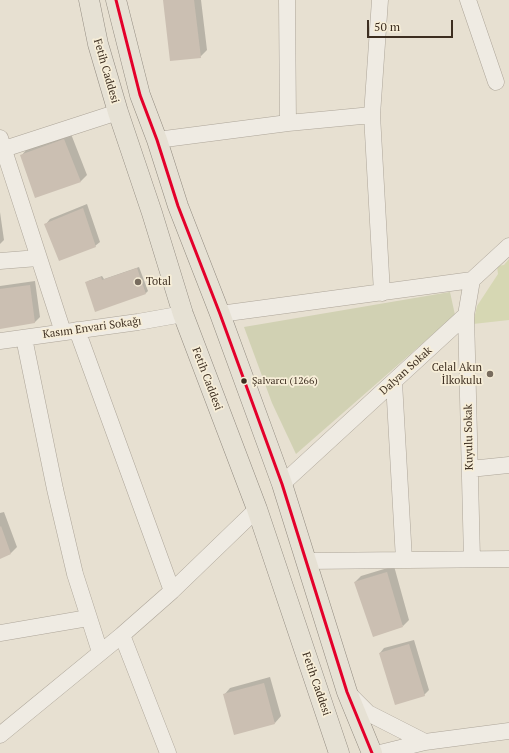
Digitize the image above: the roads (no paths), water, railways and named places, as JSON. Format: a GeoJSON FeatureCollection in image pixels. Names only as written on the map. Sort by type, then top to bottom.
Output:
{"type":"FeatureCollection","features":[{"type":"Feature","properties":{"kind":"main road","name":"Fetih Caddesi"},"geometry":{"type":"LineString","coordinates":[[89,0],[98,44],[118,112],[152,213],[183,314],[257,509],[339,753]]}},
{"type":"Feature","properties":{"kind":"main road"},"geometry":{"type":"LineString","coordinates":[[116,0],[140,95],[157,140],[178,206],[220,314],[282,484],[347,692],[372,753]]}},
{"type":"Feature","properties":{"kind":"main road"},"geometry":{"type":"LineString","coordinates":[[152,213],[178,206]]}},
{"type":"Feature","properties":{"kind":"street"},"geometry":{"type":"LineString","coordinates":[[287,0],[288,123]]}},
{"type":"Feature","properties":{"kind":"street"},"geometry":{"type":"LineString","coordinates":[[380,0],[381,3],[372,115],[382,293]]}},
{"type":"Feature","properties":{"kind":"street"},"geometry":{"type":"LineString","coordinates":[[468,0],[496,82]]}},
{"type":"Feature","properties":{"kind":"street"},"geometry":{"type":"LineString","coordinates":[[118,112],[2,144],[38,258],[70,331],[172,591]]}},
{"type":"Feature","properties":{"kind":"street"},"geometry":{"type":"LineString","coordinates":[[157,140],[288,123],[372,115]]}},
{"type":"Feature","properties":{"kind":"street"},"geometry":{"type":"LineString","coordinates":[[220,314],[472,280],[509,246]]}},
{"type":"Feature","properties":{"kind":"street"},"geometry":{"type":"LineString","coordinates":[[0,261],[38,258]]}},
{"type":"Feature","properties":{"kind":"street"},"geometry":{"type":"LineString","coordinates":[[466,316],[472,280]]}},
{"type":"Feature","properties":{"kind":"street","name":"Kasım Envari Sokağı"},"geometry":{"type":"LineString","coordinates":[[0,341],[138,322],[183,314]]}},
{"type":"Feature","properties":{"kind":"street","name":"Dalyan Sokak"},"geometry":{"type":"LineString","coordinates":[[282,484],[466,316]]}},
{"type":"Feature","properties":{"kind":"street","name":"Kuyulu Sokak"},"geometry":{"type":"LineString","coordinates":[[466,316],[472,559]]}},
{"type":"Feature","properties":{"kind":"street"},"geometry":{"type":"LineString","coordinates":[[24,338],[74,574],[100,652]]}},
{"type":"Feature","properties":{"kind":"street"},"geometry":{"type":"LineString","coordinates":[[394,382],[404,560]]}},
{"type":"Feature","properties":{"kind":"street"},"geometry":{"type":"LineString","coordinates":[[470,469],[509,466]]}},
{"type":"Feature","properties":{"kind":"street"},"geometry":{"type":"LineString","coordinates":[[0,735],[122,635],[172,591],[257,509]]}},
{"type":"Feature","properties":{"kind":"street"},"geometry":{"type":"LineString","coordinates":[[306,561],[509,559]]}},
{"type":"Feature","properties":{"kind":"street"},"geometry":{"type":"LineString","coordinates":[[0,632],[88,618]]}},
{"type":"Feature","properties":{"kind":"street"},"geometry":{"type":"LineString","coordinates":[[122,635],[168,753]]}},
{"type":"Feature","properties":{"kind":"street"},"geometry":{"type":"LineString","coordinates":[[347,692],[368,713],[425,742]]}},
{"type":"Feature","properties":{"kind":"street"},"geometry":{"type":"LineString","coordinates":[[380,753],[425,742],[509,731]]}},
{"type":"Feature","properties":{"kind":"street"},"geometry":{"type":"LineString","coordinates":[[405,753],[425,742]]}},
{"type":"Feature","properties":{"kind":"place","name":"Total"},"geometry":{"type":"Point","coordinates":[138,282]}},
{"type":"Feature","properties":{"kind":"place","name":"Celal Akın İlkokulu"},"geometry":{"type":"Point","coordinates":[490,374]}},
{"type":"Feature","properties":{"kind":"place","name":"Şalvarcı (1266)"},"geometry":{"type":"Point","coordinates":[244,381]}}]}
